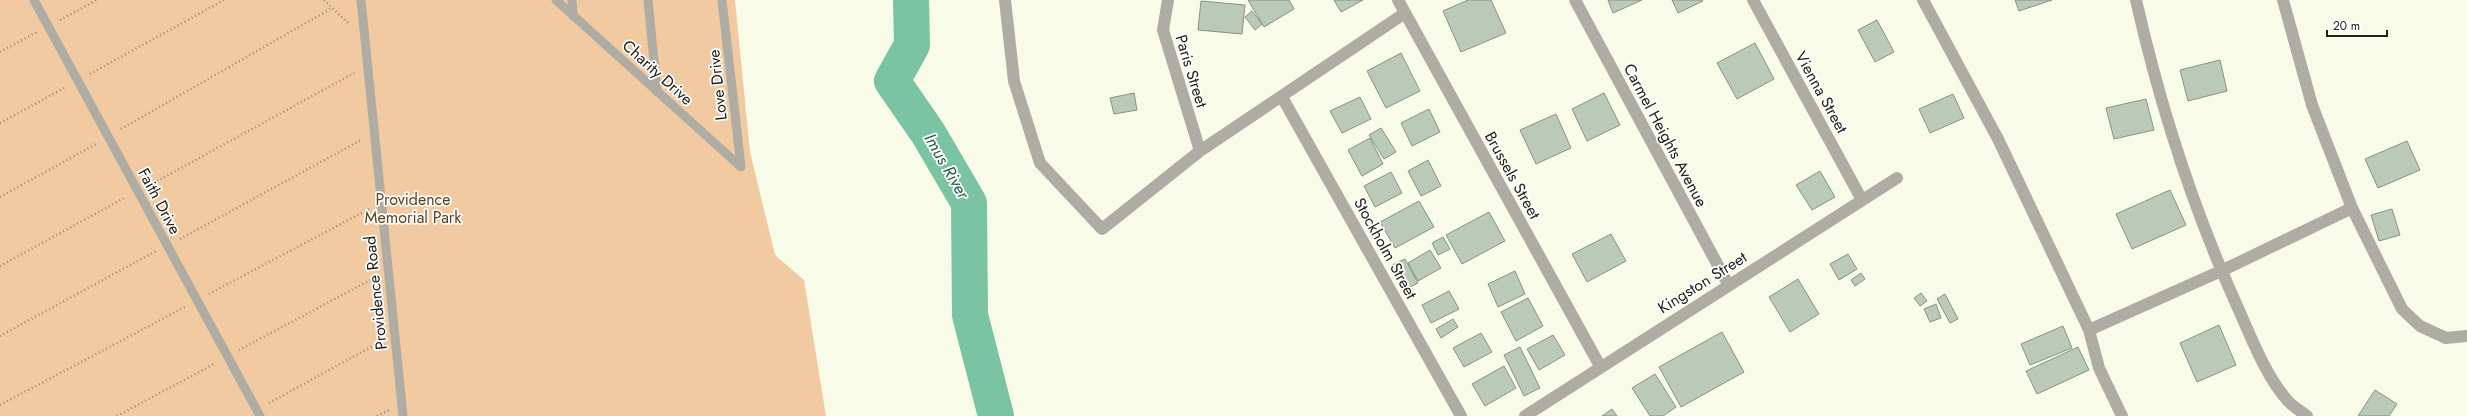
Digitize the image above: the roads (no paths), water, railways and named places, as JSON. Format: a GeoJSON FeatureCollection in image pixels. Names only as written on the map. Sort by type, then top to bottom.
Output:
{"type":"FeatureCollection","features":[{"type":"Feature","properties":{"kind":"street"},"geometry":{"type":"LineString","coordinates":[[1005,0],[1014,81],[1040,163],[1102,229],[1200,151],[1405,13]]}},
{"type":"Feature","properties":{"kind":"street","name":"Paris Street"},"geometry":{"type":"LineString","coordinates":[[1168,0],[1163,30],[1200,151]]}},
{"type":"Feature","properties":{"kind":"street","name":"Brussels Street"},"geometry":{"type":"LineString","coordinates":[[1398,0],[1600,366]]}},
{"type":"Feature","properties":{"kind":"street","name":"Carmel Heights Avenue"},"geometry":{"type":"LineString","coordinates":[[1575,0],[1728,284]]}},
{"type":"Feature","properties":{"kind":"street","name":"Vienna Street"},"geometry":{"type":"LineString","coordinates":[[1753,0],[1862,200]]}},
{"type":"Feature","properties":{"kind":"street"},"geometry":{"type":"LineString","coordinates":[[1923,0],[1998,139],[2089,330],[2099,368],[2122,416]]}},
{"type":"Feature","properties":{"kind":"street"},"geometry":{"type":"LineString","coordinates":[[2136,0],[2149,55],[2176,149],[2221,271],[2267,368],[2288,401],[2307,416]]}},
{"type":"Feature","properties":{"kind":"street"},"geometry":{"type":"LineString","coordinates":[[2283,0],[2312,105],[2352,208],[2402,309],[2420,326],[2446,338],[2467,336]]}},
{"type":"Feature","properties":{"kind":"street","name":"Stockholm Street"},"geometry":{"type":"LineString","coordinates":[[1282,96],[1461,416]]}},
{"type":"Feature","properties":{"kind":"street","name":"Kingston Street"},"geometry":{"type":"LineString","coordinates":[[1525,416],[1728,284],[1897,178]]}},
{"type":"Feature","properties":{"kind":"street"},"geometry":{"type":"LineString","coordinates":[[2089,330],[2221,271],[2352,208]]}},
{"type":"Feature","properties":{"kind":"lane","name":"Faith Drive"},"geometry":{"type":"LineString","coordinates":[[34,0],[258,413]]}},
{"type":"Feature","properties":{"kind":"lane","name":"Providence Road"},"geometry":{"type":"LineString","coordinates":[[361,0],[403,416]]}},
{"type":"Feature","properties":{"kind":"lane","name":"Charity Drive"},"geometry":{"type":"LineString","coordinates":[[556,0],[741,167]]}},
{"type":"Feature","properties":{"kind":"lane"},"geometry":{"type":"LineString","coordinates":[[572,0],[573,16]]}},
{"type":"Feature","properties":{"kind":"lane"},"geometry":{"type":"LineString","coordinates":[[648,0],[657,92]]}},
{"type":"Feature","properties":{"kind":"lane","name":"Love Drive"},"geometry":{"type":"LineString","coordinates":[[722,0],[741,167]]}},
{"type":"Feature","properties":{"kind":"waterway","name":"Imus River"},"geometry":{"type":"LineString","coordinates":[[911,0],[912,45],[892,81],[928,133],[969,203],[970,315],[996,416]]}},
{"type":"Feature","properties":{"kind":"park label","name":"Providence Memorial Park"},"geometry":{"type":"Point","coordinates":[413,208]}}]}
